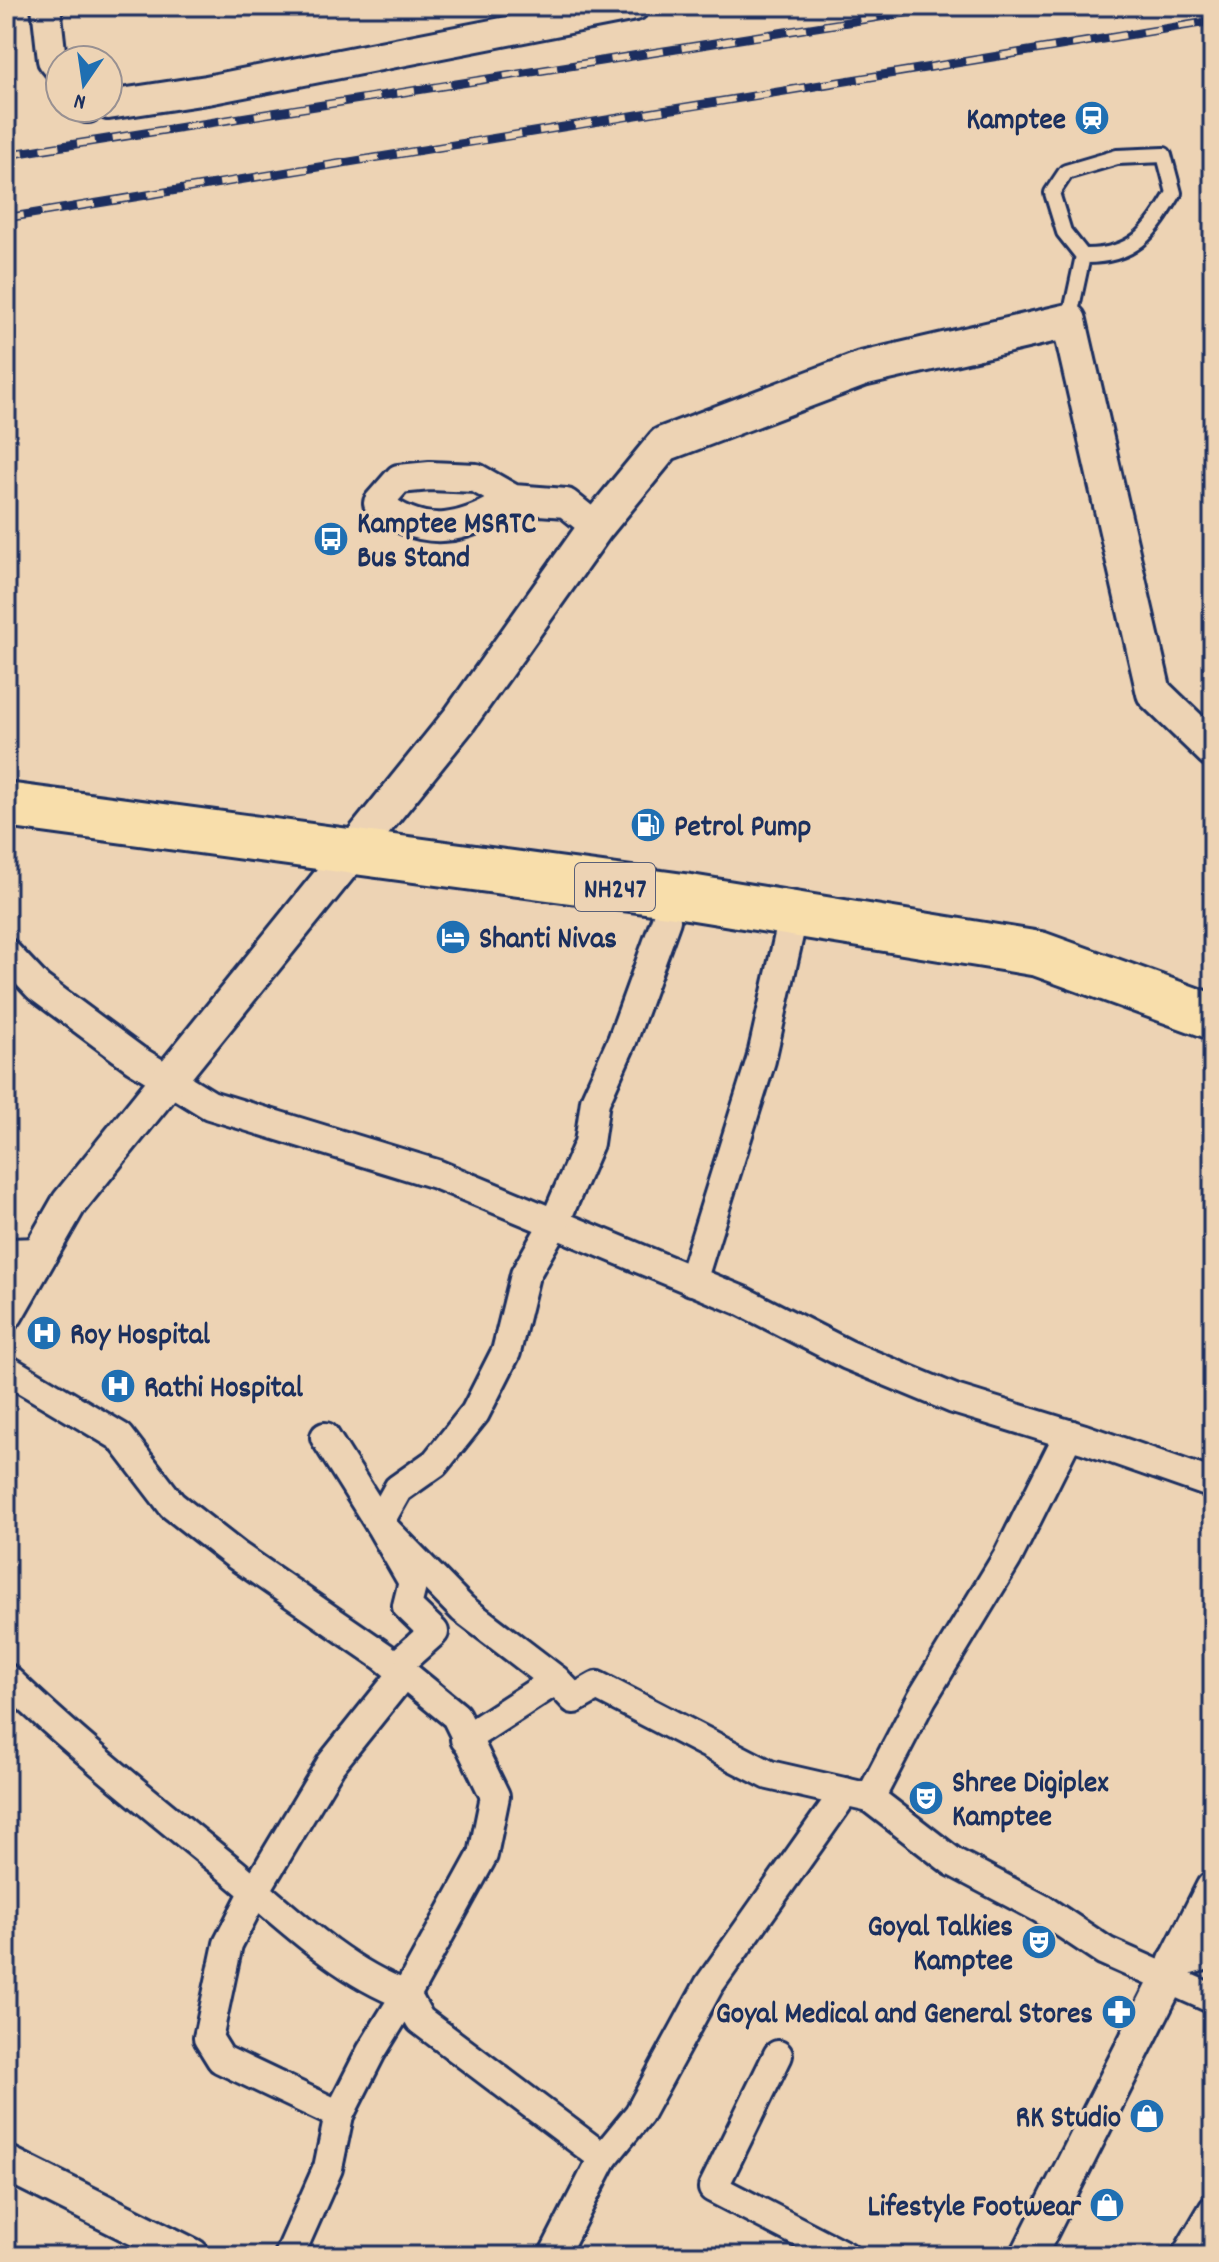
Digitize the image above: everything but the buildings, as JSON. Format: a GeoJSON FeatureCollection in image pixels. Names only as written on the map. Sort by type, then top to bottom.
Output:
{"type":"FeatureCollection","features":[{"type":"Feature","properties":{"kind":"highway","name":"NH247"},"geometry":{"type":"LineString","coordinates":[[6,805],[341,867]]}},
{"type":"Feature","properties":{"kind":"highway","name":"NH247"},"geometry":{"type":"LineString","coordinates":[[6,826],[605,899],[789,935],[877,946],[1039,979],[1213,1036]]}},
{"type":"Feature","properties":{"kind":"highway","name":"NH247"},"geometry":{"type":"LineString","coordinates":[[690,914],[1039,954],[1213,1017]]}},
{"type":"Feature","properties":{"kind":"street"},"geometry":{"type":"LineString","coordinates":[[46,6],[50,44]]}},
{"type":"Feature","properties":{"kind":"street"},"geometry":{"type":"LineString","coordinates":[[124,103],[207,90],[635,6]]}},
{"type":"Feature","properties":{"kind":"street"},"geometry":{"type":"LineString","coordinates":[[6,1313],[69,1203],[459,720],[596,527],[664,444],[862,369],[1069,321],[1154,693],[1213,750]]}},
{"type":"Feature","properties":{"kind":"street"},"geometry":{"type":"LineString","coordinates":[[513,499],[566,503],[596,527]]}},
{"type":"Feature","properties":{"kind":"street"},"geometry":{"type":"LineString","coordinates":[[379,1523],[398,1489],[435,1463],[475,1413],[506,1352],[525,1275],[554,1224],[589,1143],[595,1101],[627,1029],[690,914]]}},
{"type":"Feature","properties":{"kind":"street"},"geometry":{"type":"LineString","coordinates":[[692,1281],[761,1060],[789,935]]}},
{"type":"Feature","properties":{"kind":"street"},"geometry":{"type":"LineString","coordinates":[[6,953],[38,987],[168,1081],[210,1105],[436,1174],[742,1301],[848,1355],[954,1399],[1069,1434],[1213,1484]]}},
{"type":"Feature","properties":{"kind":"street"},"geometry":{"type":"LineString","coordinates":[[6,1253],[42,1252]]}},
{"type":"Feature","properties":{"kind":"street"},"geometry":{"type":"LineString","coordinates":[[6,1369],[120,1437],[172,1505],[236,1555],[400,1670],[456,1716],[495,1796],[483,1855],[371,2052],[339,2115],[328,2168],[289,2256]]}},
{"type":"Feature","properties":{"kind":"street"},"geometry":{"type":"LineString","coordinates":[[553,2256],[603,2158],[639,2114],[709,1985],[857,1795],[922,1698],[1007,1558],[1069,1434]]}},
{"type":"Feature","properties":{"kind":"street"},"geometry":{"type":"LineString","coordinates":[[325,1437],[413,1582],[407,1606],[434,1632],[400,1670],[331,1764],[255,1891],[228,1944],[208,2038],[221,2059],[339,2115]]}},
{"type":"Feature","properties":{"kind":"street"},"geometry":{"type":"LineString","coordinates":[[379,1523],[463,1609],[556,1680],[574,1699],[597,1686],[657,1715],[721,1753],[769,1775],[857,1795],[953,1862],[1042,1909],[1105,1951],[1172,1970],[1213,1999]]}},
{"type":"Feature","properties":{"kind":"street"},"geometry":{"type":"LineString","coordinates":[[6,1678],[161,1816],[377,1984],[406,1995],[420,2020],[603,2158]]}},
{"type":"Feature","properties":{"kind":"street"},"geometry":{"type":"LineString","coordinates":[[465,1739],[556,1680]]}},
{"type":"Feature","properties":{"kind":"street"},"geometry":{"type":"LineString","coordinates":[[1028,2256],[1213,1889]]}},
{"type":"Feature","properties":{"kind":"street"},"geometry":{"type":"LineString","coordinates":[[1172,1970],[1211,1951],[1213,1947]]}},
{"type":"Feature","properties":{"kind":"street"},"geometry":{"type":"LineString","coordinates":[[778,2055],[713,2188],[845,2256]]}},
{"type":"Feature","properties":{"kind":"street"},"geometry":{"type":"LineString","coordinates":[[6,2163],[192,2256]]}},
{"type":"Feature","properties":{"kind":"street"},"geometry":{"type":"LineString","coordinates":[[1186,2256],[1213,2210]]}},
{"type":"Feature","properties":{"kind":"lane"},"geometry":{"type":"LineString","coordinates":[[1164,155],[1174,193],[1151,232],[1111,256],[1083,256],[1064,232],[1052,193],[1066,172],[1117,157],[1164,155]]}},
{"type":"Feature","properties":{"kind":"lane"},"geometry":{"type":"LineString","coordinates":[[1069,321],[1083,256]]}},
{"type":"Feature","properties":{"kind":"railway"},"geometry":{"type":"LineString","coordinates":[[6,155],[949,6]]}},
{"type":"Feature","properties":{"kind":"railway"},"geometry":{"type":"LineString","coordinates":[[6,218],[1213,21]]}},
{"type":"Feature","properties":{"kind":"place","name":"Kamptee"},"geometry":{"type":"Point","coordinates":[1092,118]}},
{"type":"Feature","properties":{"kind":"place","name":"Kamptee MSRTC Bus Stand"},"geometry":{"type":"Point","coordinates":[331,539]}},
{"type":"Feature","properties":{"kind":"place","name":"Petrol Pump"},"geometry":{"type":"Point","coordinates":[648,825]}},
{"type":"Feature","properties":{"kind":"place","name":"Shanti Nivas"},"geometry":{"type":"Point","coordinates":[453,937]}},
{"type":"Feature","properties":{"kind":"place","name":"Roy Hospital"},"geometry":{"type":"Point","coordinates":[44,1333]}},
{"type":"Feature","properties":{"kind":"place","name":"Rathi Hospital"},"geometry":{"type":"Point","coordinates":[118,1386]}},
{"type":"Feature","properties":{"kind":"place","name":"Shree Digiplex Kamptee"},"geometry":{"type":"Point","coordinates":[926,1798]}},
{"type":"Feature","properties":{"kind":"place","name":"Goyal Talkies Kamptee"},"geometry":{"type":"Point","coordinates":[1039,1942]}},
{"type":"Feature","properties":{"kind":"place","name":"Goyal Medical and General Stores"},"geometry":{"type":"Point","coordinates":[1119,2012]}},
{"type":"Feature","properties":{"kind":"place","name":"RK Studio"},"geometry":{"type":"Point","coordinates":[1147,2116]}},
{"type":"Feature","properties":{"kind":"place","name":"Lifestyle Footwear"},"geometry":{"type":"Point","coordinates":[1107,2205]}}]}
